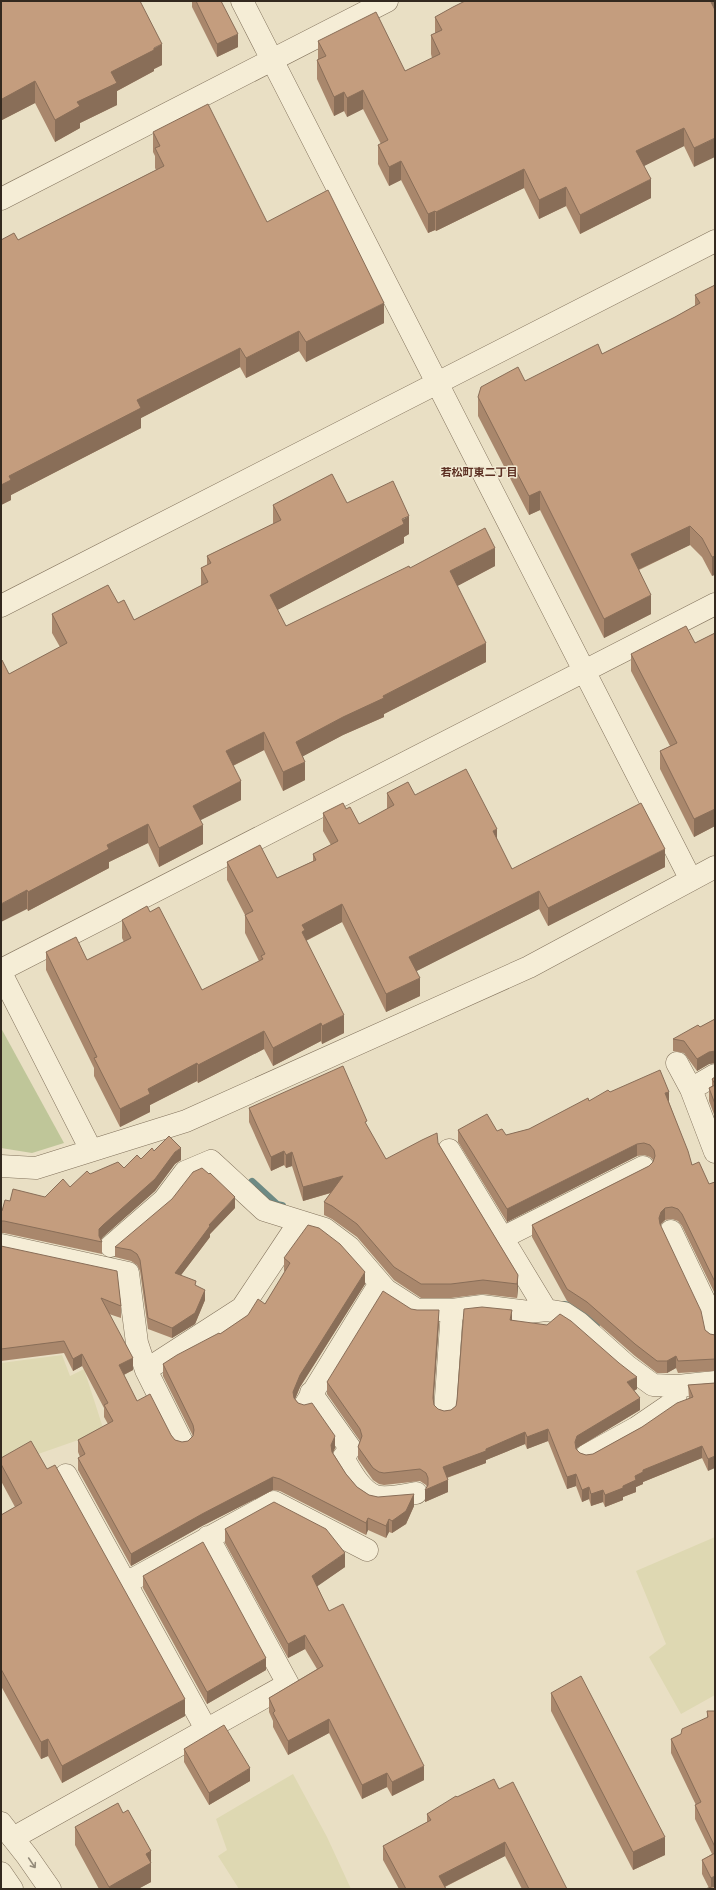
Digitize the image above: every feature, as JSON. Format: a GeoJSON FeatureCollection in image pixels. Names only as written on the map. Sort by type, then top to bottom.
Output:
{"type":"FeatureCollection","features":[{"type":"Feature","properties":{"kind":"street"},"geometry":{"type":"LineString","coordinates":[[242,1],[691,880]]}},
{"type":"Feature","properties":{"kind":"street"},"geometry":{"type":"LineString","coordinates":[[1,198],[387,1]]}},
{"type":"Feature","properties":{"kind":"street"},"geometry":{"type":"LineString","coordinates":[[1,606],[715,241]]}},
{"type":"Feature","properties":{"kind":"street"},"geometry":{"type":"LineString","coordinates":[[91,1150],[1,972],[715,604]]}},
{"type":"Feature","properties":{"kind":"street"},"geometry":{"type":"LineString","coordinates":[[1,1166],[36,1168],[186,1121],[530,967],[715,867]]}},
{"type":"Feature","properties":{"kind":"street"},"geometry":{"type":"LineString","coordinates":[[677,1063],[691,1089],[715,1152]]}},
{"type":"Feature","properties":{"kind":"street"},"geometry":{"type":"LineString","coordinates":[[691,1089],[715,1075]]}},
{"type":"Feature","properties":{"kind":"street"},"geometry":{"type":"LineString","coordinates":[[449,1150],[546,1310]]}},
{"type":"Feature","properties":{"kind":"street"},"geometry":{"type":"LineString","coordinates":[[111,1246],[164,1200],[185,1172],[211,1161],[264,1210],[325,1229],[349,1247],[386,1290],[417,1310],[452,1310],[482,1306],[529,1312],[546,1310],[564,1312],[579,1323],[627,1366],[653,1385],[678,1386],[715,1382]]}},
{"type":"Feature","properties":{"kind":"street"},"geometry":{"type":"LineString","coordinates":[[502,1238],[643,1167]]}},
{"type":"Feature","properties":{"kind":"street"},"geometry":{"type":"LineString","coordinates":[[146,1370],[242,1308],[300,1221]]}},
{"type":"Feature","properties":{"kind":"street"},"geometry":{"type":"LineString","coordinates":[[671,1232],[713,1319],[715,1335]]}},
{"type":"Feature","properties":{"kind":"street"},"geometry":{"type":"LineString","coordinates":[[1,1245],[128,1273],[137,1343],[146,1370],[182,1442]]}},
{"type":"Feature","properties":{"kind":"street"},"geometry":{"type":"LineString","coordinates":[[380,1283],[308,1399],[350,1448],[342,1458],[363,1487],[376,1496],[398,1496],[416,1493]]}},
{"type":"Feature","properties":{"kind":"street"},"geometry":{"type":"LineString","coordinates":[[445,1411],[452,1310]]}},
{"type":"Feature","properties":{"kind":"street"},"geometry":{"type":"LineString","coordinates":[[587,1455],[636,1428],[674,1402],[678,1386]]}},
{"type":"Feature","properties":{"kind":"street"},"geometry":{"type":"LineString","coordinates":[[66,1475],[206,1729]]}},
{"type":"Feature","properties":{"kind":"street"},"geometry":{"type":"LineString","coordinates":[[126,1582],[274,1502],[367,1550]]}},
{"type":"Feature","properties":{"kind":"street"},"geometry":{"type":"LineString","coordinates":[[50,1889],[7,1830],[206,1729],[288,1684],[208,1537]]}},
{"type":"Feature","properties":{"kind":"street"},"geometry":{"type":"LineString","coordinates":[[1,1873],[12,1889]]}},
{"type":"Feature","properties":{"kind":"shaded area"},"geometry":{"type":"Polygon","coordinates":[[[62,1355],[70,1376],[84,1369],[104,1431],[1,1467],[1,1363],[62,1355]]]}},
{"type":"Feature","properties":{"kind":"shaded area"},"geometry":{"type":"Polygon","coordinates":[[[715,1537],[715,1695],[681,1714],[649,1657],[666,1644],[636,1571],[715,1537]]]}},
{"type":"Feature","properties":{"kind":"shaded area"},"geometry":{"type":"Polygon","coordinates":[[[293,1774],[327,1837],[351,1889],[239,1889],[218,1856],[227,1850],[216,1819],[293,1774]]]}},
{"type":"Feature","properties":{"kind":"green space"},"geometry":{"type":"Polygon","coordinates":[[[1,1028],[64,1143],[32,1153],[1,1148],[1,1028]]]}},
{"type":"Feature","properties":{"kind":"building"},"geometry":{"type":"Polygon","coordinates":[[[1,1],[140,1],[162,44],[154,48],[154,50],[111,72],[117,83],[77,102],[80,106],[55,120],[35,81],[2,99],[1,97],[1,1]]]}},
{"type":"Feature","properties":{"kind":"building"},"geometry":{"type":"Polygon","coordinates":[[[196,1],[221,1],[238,34],[217,44],[196,1]]]}},
{"type":"Feature","properties":{"kind":"building"},"geometry":{"type":"Polygon","coordinates":[[[465,1],[712,1],[711,2],[715,10],[715,138],[694,148],[684,128],[636,151],[651,179],[580,215],[566,187],[539,200],[524,169],[436,212],[435,211],[428,214],[401,161],[389,167],[378,145],[388,140],[363,90],[347,98],[344,92],[334,97],[317,60],[326,56],[318,41],[376,12],[405,71],[440,54],[431,35],[442,30],[435,17],[465,1]]]}},
{"type":"Feature","properties":{"kind":"building"},"geometry":{"type":"Polygon","coordinates":[[[208,104],[267,222],[328,190],[384,303],[306,342],[299,331],[246,358],[240,348],[137,400],[141,408],[9,476],[11,480],[1,485],[1,240],[14,233],[18,240],[164,166],[155,148],[160,146],[153,132],[208,104]]]}},
{"type":"Feature","properties":{"kind":"building"},"geometry":{"type":"Polygon","coordinates":[[[715,285],[715,556],[712,557],[702,538],[690,526],[631,554],[651,595],[604,619],[540,491],[529,496],[478,397],[481,387],[518,367],[525,381],[598,344],[602,354],[700,303],[695,295],[715,285]]]}},
{"type":"Feature","properties":{"kind":"building"},"geometry":{"type":"Polygon","coordinates":[[[332,474],[347,503],[393,481],[409,516],[402,519],[404,524],[270,595],[286,626],[409,566],[410,568],[485,528],[495,548],[450,571],[486,643],[383,696],[384,698],[343,717],[296,742],[305,762],[283,772],[264,732],[226,751],[241,781],[193,806],[203,825],[159,848],[148,824],[107,845],[109,849],[28,892],[27,890],[1,904],[1,660],[9,674],[67,643],[52,614],[108,585],[118,603],[124,600],[134,620],[208,582],[201,568],[211,563],[207,556],[281,520],[273,505],[332,474]]]}},
{"type":"Feature","properties":{"kind":"building"},"geometry":{"type":"Polygon","coordinates":[[[686,626],[695,643],[715,633],[715,809],[694,819],[660,751],[677,743],[631,654],[686,626]]]}},
{"type":"Feature","properties":{"kind":"building"},"geometry":{"type":"Polygon","coordinates":[[[466,769],[497,829],[493,831],[512,869],[641,803],[665,849],[548,908],[539,891],[409,957],[420,978],[386,994],[342,904],[302,925],[305,930],[302,932],[344,1015],[322,1026],[321,1023],[273,1048],[264,1031],[198,1065],[197,1063],[148,1089],[150,1094],[120,1109],[94,1058],[97,1057],[46,952],[76,937],[87,960],[131,938],[122,920],[147,906],[150,912],[159,907],[202,990],[263,959],[261,956],[265,954],[245,915],[253,911],[227,862],[260,845],[277,878],[316,860],[313,854],[338,841],[323,813],[343,803],[346,809],[350,807],[359,824],[394,805],[387,793],[408,782],[415,795],[466,769]]]}},
{"type":"Feature","properties":{"kind":"building"},"geometry":{"type":"Polygon","coordinates":[[[715,1019],[715,1051],[709,1052],[697,1059],[684,1041],[673,1039],[698,1025],[700,1027],[715,1019]]]}},
{"type":"Feature","properties":{"kind":"building"},"geometry":{"type":"Polygon","coordinates":[[[343,1066],[367,1121],[365,1122],[386,1159],[437,1133],[438,1143],[518,1275],[517,1284],[483,1280],[451,1284],[421,1284],[394,1267],[357,1224],[324,1202],[343,1176],[303,1187],[292,1152],[286,1155],[284,1151],[271,1157],[249,1108],[343,1066]]]}},
{"type":"Feature","properties":{"kind":"building"},"geometry":{"type":"Polygon","coordinates":[[[660,1070],[669,1092],[665,1093],[692,1165],[699,1162],[709,1184],[715,1182],[715,1282],[682,1214],[678,1209],[672,1207],[665,1208],[661,1212],[659,1218],[660,1224],[701,1311],[705,1330],[710,1334],[715,1335],[715,1359],[678,1361],[676,1356],[667,1361],[657,1361],[587,1302],[567,1289],[532,1225],[649,1166],[653,1162],[655,1156],[654,1150],[650,1145],[644,1143],[637,1144],[507,1209],[458,1130],[487,1114],[497,1131],[502,1129],[506,1135],[529,1129],[588,1098],[589,1101],[608,1090],[610,1092],[660,1070]]]}},
{"type":"Feature","properties":{"kind":"building"},"geometry":{"type":"Polygon","coordinates":[[[715,1077],[715,1084],[712,1079],[715,1077]]]}},
{"type":"Feature","properties":{"kind":"building"},"geometry":{"type":"Polygon","coordinates":[[[715,1085],[715,1104],[709,1088],[715,1085]]]}},
{"type":"Feature","properties":{"kind":"building"},"geometry":{"type":"Polygon","coordinates":[[[169,1136],[181,1148],[175,1152],[155,1179],[99,1229],[99,1236],[102,1242],[1,1221],[1,1210],[2,1211],[5,1200],[10,1201],[13,1189],[45,1197],[63,1179],[70,1187],[87,1171],[90,1174],[118,1162],[124,1168],[137,1155],[141,1159],[152,1148],[154,1151],[169,1136]]]}},
{"type":"Feature","properties":{"kind":"building"},"geometry":{"type":"Polygon","coordinates":[[[202,1168],[209,1174],[210,1173],[235,1197],[209,1225],[210,1226],[175,1273],[196,1281],[195,1285],[205,1290],[195,1313],[172,1328],[148,1318],[140,1260],[137,1254],[131,1250],[115,1247],[172,1199],[193,1172],[202,1168]]]}},
{"type":"Feature","properties":{"kind":"building"},"geometry":{"type":"Polygon","coordinates":[[[308,1225],[319,1228],[340,1244],[365,1272],[300,1375],[293,1392],[294,1398],[298,1403],[304,1405],[312,1403],[335,1436],[331,1445],[332,1452],[346,1474],[357,1487],[369,1495],[378,1497],[414,1494],[406,1511],[392,1521],[389,1519],[386,1526],[368,1518],[366,1523],[280,1479],[273,1477],[202,1514],[131,1554],[78,1458],[85,1454],[78,1440],[113,1421],[104,1405],[108,1403],[82,1354],[73,1359],[64,1341],[1,1349],[1,1246],[117,1271],[121,1306],[101,1298],[133,1358],[119,1365],[137,1401],[150,1394],[171,1435],[175,1440],[182,1442],[188,1441],[193,1436],[193,1425],[163,1364],[177,1355],[219,1333],[220,1334],[248,1315],[258,1299],[265,1304],[290,1263],[284,1258],[308,1225]]]}},
{"type":"Feature","properties":{"kind":"building"},"geometry":{"type":"Polygon","coordinates":[[[383,1291],[411,1309],[439,1310],[433,1398],[434,1405],[438,1409],[444,1411],[451,1410],[456,1406],[464,1309],[482,1307],[512,1310],[510,1320],[547,1325],[560,1314],[571,1321],[637,1377],[627,1382],[640,1398],[577,1436],[575,1442],[576,1449],[580,1453],[586,1455],[593,1454],[642,1427],[677,1403],[693,1397],[688,1385],[715,1383],[715,1456],[708,1459],[702,1446],[643,1470],[643,1472],[635,1476],[636,1480],[623,1486],[623,1488],[605,1495],[603,1490],[591,1494],[589,1487],[582,1490],[576,1474],[567,1477],[548,1429],[527,1437],[525,1432],[486,1449],[486,1451],[443,1467],[448,1480],[425,1490],[428,1485],[428,1478],[426,1473],[420,1469],[384,1473],[379,1472],[373,1468],[358,1447],[362,1436],[360,1429],[327,1382],[383,1291]]]}},
{"type":"Feature","properties":{"kind":"building"},"geometry":{"type":"Polygon","coordinates":[[[31,1441],[47,1469],[55,1465],[185,1699],[62,1766],[48,1739],[41,1742],[1,1669],[1,1515],[22,1503],[1,1464],[1,1458],[31,1441]]]}},
{"type":"Feature","properties":{"kind":"building"},"geometry":{"type":"Polygon","coordinates":[[[274,1502],[326,1529],[345,1553],[312,1576],[329,1611],[343,1604],[424,1766],[392,1782],[387,1773],[362,1785],[329,1719],[288,1741],[273,1713],[275,1711],[269,1698],[323,1666],[305,1635],[288,1644],[225,1529],[274,1502]]]}},
{"type":"Feature","properties":{"kind":"building"},"geometry":{"type":"Polygon","coordinates":[[[203,1542],[266,1658],[207,1692],[143,1576],[203,1542]]]}},
{"type":"Feature","properties":{"kind":"building"},"geometry":{"type":"Polygon","coordinates":[[[581,1676],[665,1837],[633,1852],[551,1693],[581,1676]]]}},
{"type":"Feature","properties":{"kind":"building"},"geometry":{"type":"Polygon","coordinates":[[[707,1711],[715,1711],[715,1847],[695,1805],[701,1802],[671,1739],[681,1734],[682,1729],[708,1717],[707,1711]]]}},
{"type":"Feature","properties":{"kind":"building"},"geometry":{"type":"Polygon","coordinates":[[[224,1725],[250,1768],[209,1793],[184,1749],[224,1725]]]}},
{"type":"Feature","properties":{"kind":"building"},"geometry":{"type":"Polygon","coordinates":[[[494,1779],[499,1789],[513,1782],[567,1889],[529,1889],[505,1842],[439,1876],[446,1889],[406,1889],[383,1846],[431,1820],[427,1814],[456,1796],[457,1797],[494,1779]]]}},
{"type":"Feature","properties":{"kind":"building"},"geometry":{"type":"Polygon","coordinates":[[[118,1803],[123,1813],[128,1810],[151,1851],[146,1854],[151,1863],[109,1887],[75,1827],[118,1803]]]}},
{"type":"Feature","properties":{"kind":"building"},"geometry":{"type":"Polygon","coordinates":[[[715,1853],[715,1876],[711,1878],[702,1860],[715,1853]]]}},
{"type":"Feature","properties":{"kind":"building"},"geometry":{"type":"Polygon","coordinates":[[[715,1886],[715,1889],[705,1889],[715,1886]]]}},
{"type":"Feature","properties":{"kind":"waterway"},"geometry":{"type":"LineString","coordinates":[[252,1182],[277,1205],[282,1206]]}},
{"type":"Feature","properties":{"kind":"waterway"},"geometry":{"type":"LineString","coordinates":[[564,1305],[578,1307],[596,1324]]}},
{"type":"Feature","properties":{"kind":"district","name":"若松町東二丁目"},"geometry":{"type":"Point","coordinates":[479,472]}}]}
